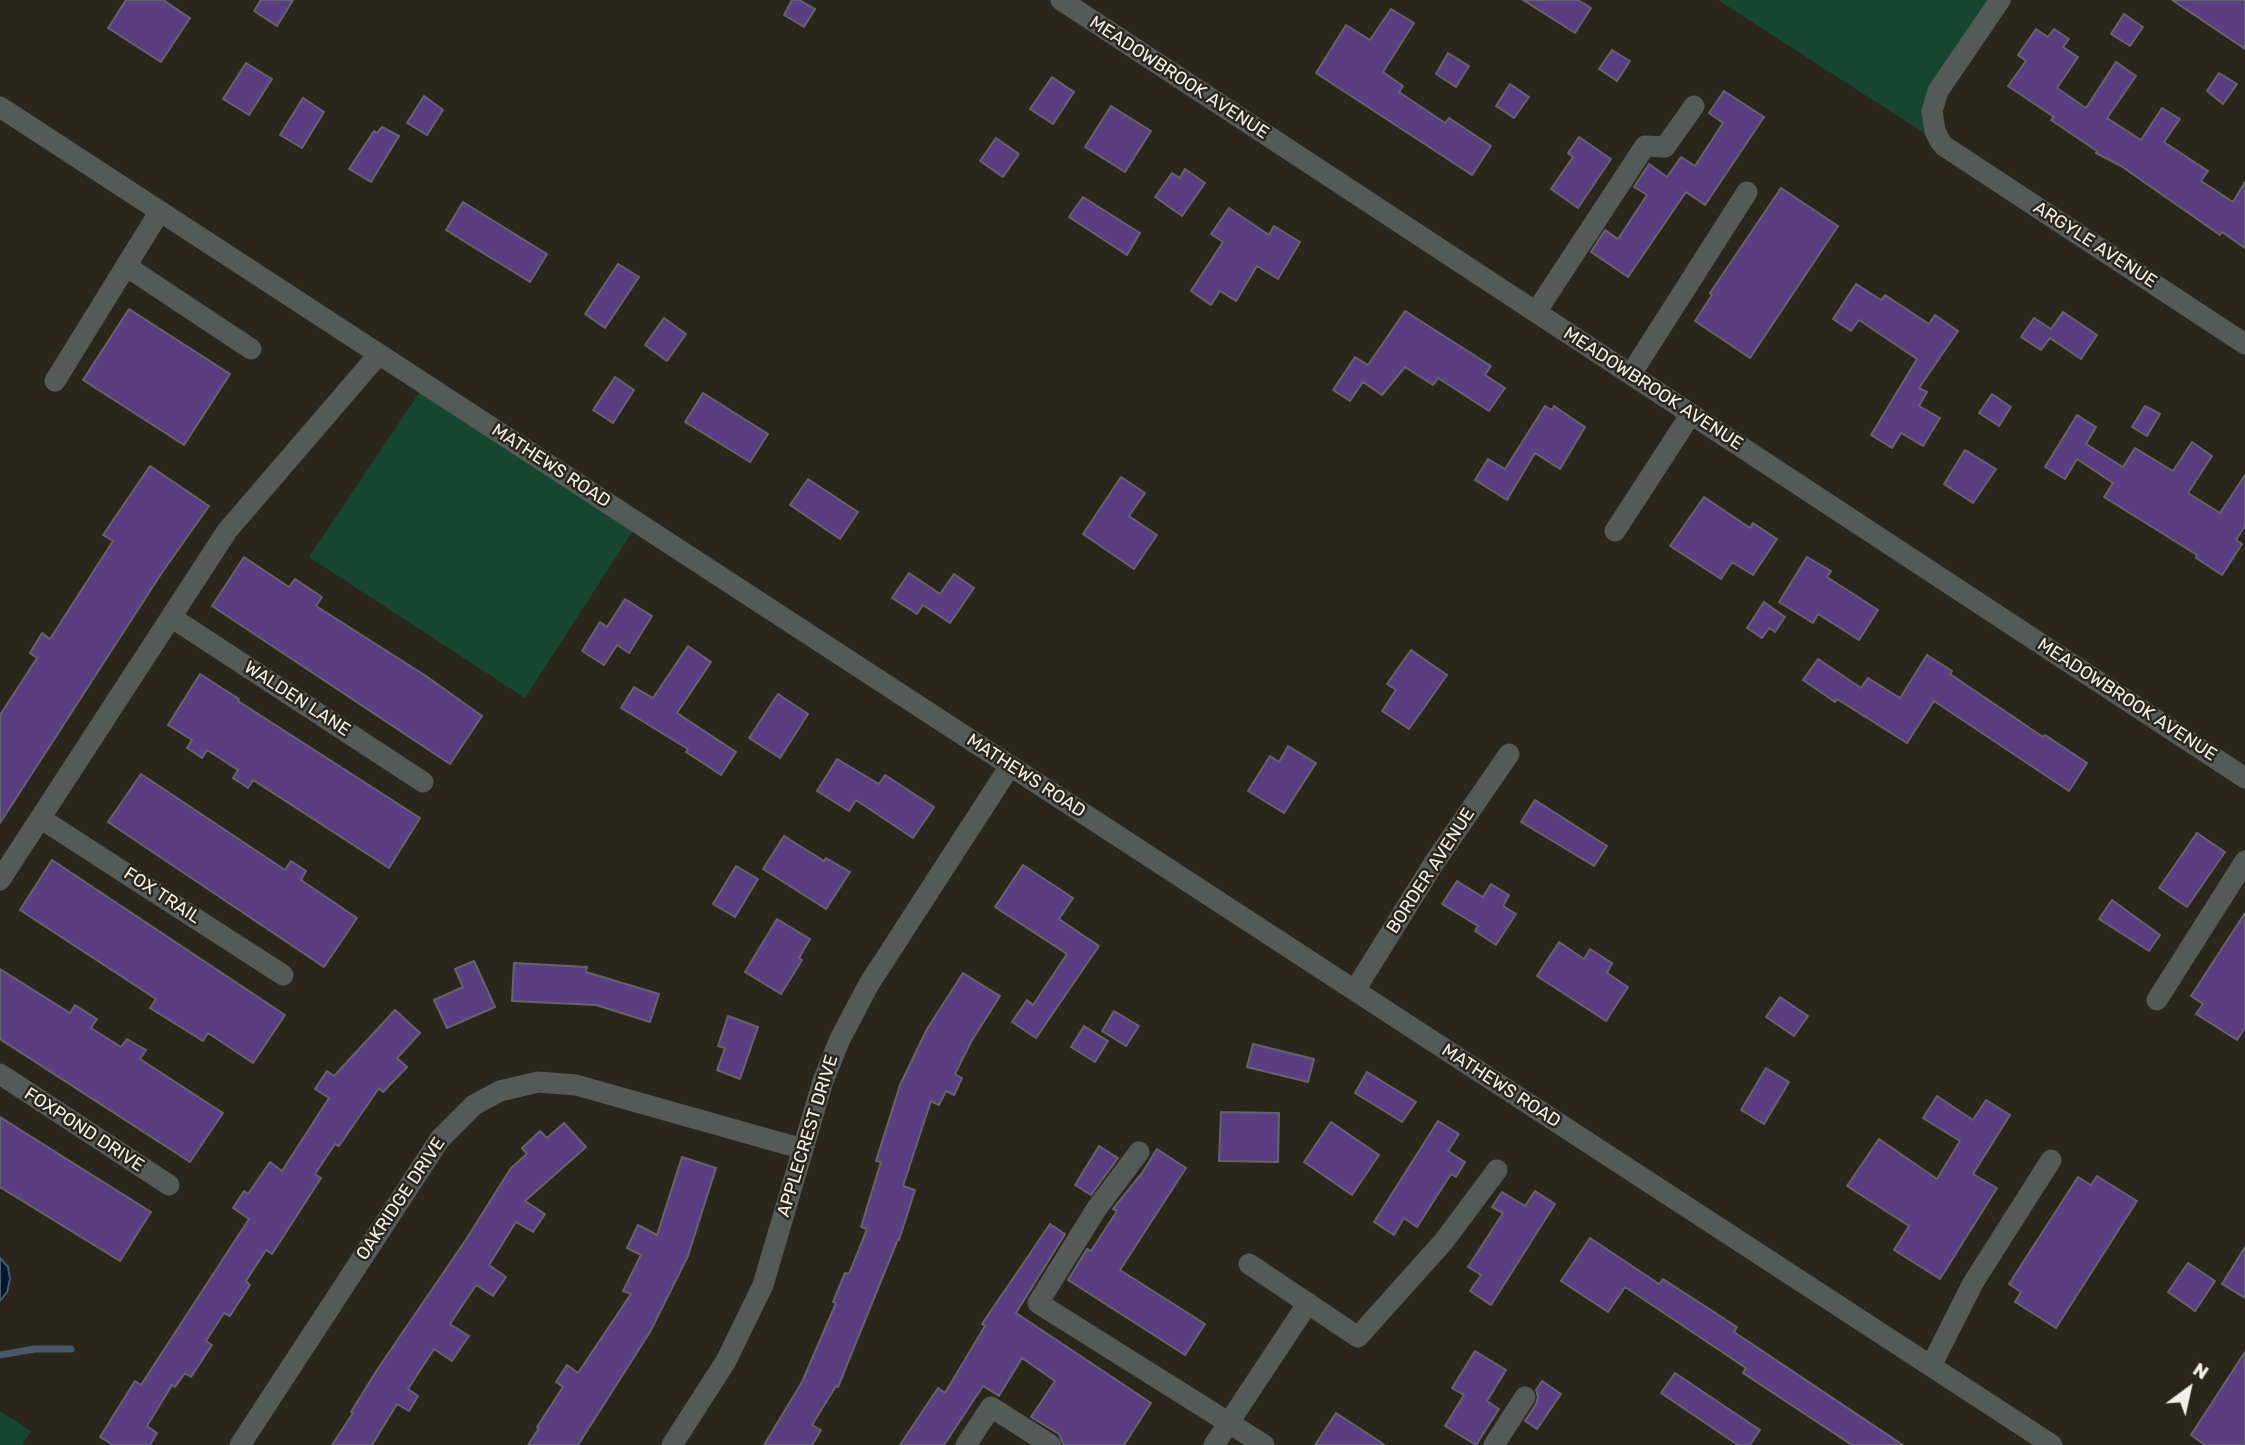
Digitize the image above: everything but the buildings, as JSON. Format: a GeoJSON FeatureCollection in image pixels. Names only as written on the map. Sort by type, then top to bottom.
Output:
{"type":"FeatureCollection","features":[{"type":"Feature","properties":{"kind":"street","name":"MEADOWBROOK AVENUE"},"geometry":{"type":"LineString","coordinates":[[1062,0],[2245,778]]}},
{"type":"Feature","properties":{"kind":"street","name":"ARGYLE AVENUE"},"geometry":{"type":"LineString","coordinates":[[2000,0],[1938,92],[1932,111],[1936,131],[1944,146],[2245,344]]}},
{"type":"Feature","properties":{"kind":"street"},"geometry":{"type":"LineString","coordinates":[[1536,312],[1645,146],[1665,146],[1694,106]]}},
{"type":"Feature","properties":{"kind":"street","name":"MATHEWS ROAD"},"geometry":{"type":"LineString","coordinates":[[0,107],[2052,1445]]}},
{"type":"Feature","properties":{"kind":"street"},"geometry":{"type":"LineString","coordinates":[[1631,374],[1747,192]]}},
{"type":"Feature","properties":{"kind":"street"},"geometry":{"type":"LineString","coordinates":[[55,381],[160,211]]}},
{"type":"Feature","properties":{"kind":"street"},"geometry":{"type":"LineString","coordinates":[[126,266],[251,349]]}},
{"type":"Feature","properties":{"kind":"street"},"geometry":{"type":"LineString","coordinates":[[0,880],[227,531],[379,354]]}},
{"type":"Feature","properties":{"kind":"street"},"geometry":{"type":"LineString","coordinates":[[1615,531],[1691,414]]}},
{"type":"Feature","properties":{"kind":"street","name":"WALDEN LANE"},"geometry":{"type":"LineString","coordinates":[[172,617],[423,782]]}},
{"type":"Feature","properties":{"kind":"street","name":"BORDER AVENUE"},"geometry":{"type":"LineString","coordinates":[[1355,990],[1434,863],[1509,754]]}},
{"type":"Feature","properties":{"kind":"street","name":"APPLECREST DRIVE"},"geometry":{"type":"LineString","coordinates":[[681,1442],[726,1361],[763,1285],[823,1081],[839,1039],[869,984],[1010,766]]}},
{"type":"Feature","properties":{"kind":"street","name":"FOX TRAIL"},"geometry":{"type":"LineString","coordinates":[[40,818],[283,975]]}},
{"type":"Feature","properties":{"kind":"street"},"geometry":{"type":"LineString","coordinates":[[2157,1000],[2245,861]]}},
{"type":"Feature","properties":{"kind":"street","name":"FOXPOND DRIVE"},"geometry":{"type":"LineString","coordinates":[[0,1074],[169,1185]]}},
{"type":"Feature","properties":{"kind":"street","name":"OAKRIDGE DRIVE"},"geometry":{"type":"LineString","coordinates":[[240,1445],[440,1139],[474,1105],[500,1091],[538,1082],[576,1085],[803,1149]]}},
{"type":"Feature","properties":{"kind":"street"},"geometry":{"type":"LineString","coordinates":[[1139,1152],[1097,1208],[1038,1303],[1264,1445]]}},
{"type":"Feature","properties":{"kind":"street"},"geometry":{"type":"LineString","coordinates":[[1931,1366],[1973,1283],[2051,1160]]}},
{"type":"Feature","properties":{"kind":"street"},"geometry":{"type":"LineString","coordinates":[[1249,1264],[1358,1337],[1444,1241],[1497,1170]]}},
{"type":"Feature","properties":{"kind":"street"},"geometry":{"type":"LineString","coordinates":[[1214,1445],[1308,1303]]}},
{"type":"Feature","properties":{"kind":"street"},"geometry":{"type":"LineString","coordinates":[[1494,1445],[1525,1398]]}},
{"type":"Feature","properties":{"kind":"street"},"geometry":{"type":"LineString","coordinates":[[966,1445],[992,1407],[1051,1445]]}},
{"type":"Feature","properties":{"kind":"green space"},"geometry":{"type":"Polygon","coordinates":[[[1718,0],[2000,0],[1938,91],[1944,146],[1718,0]]]}},
{"type":"Feature","properties":{"kind":"green space"},"geometry":{"type":"Polygon","coordinates":[[[425,384],[638,523],[525,698],[309,557],[425,384]]]}},
{"type":"Feature","properties":{"kind":"green space"},"geometry":{"type":"Polygon","coordinates":[[[0,1411],[31,1431],[22,1445],[0,1445],[0,1411]]]}},
{"type":"Feature","properties":{"kind":"water"},"geometry":{"type":"Polygon","coordinates":[[[0,1258],[8,1267],[10,1279],[7,1292],[0,1301],[0,1258]]]}},
{"type":"Feature","properties":{"kind":"waterway"},"geometry":{"type":"LineString","coordinates":[[0,1355],[35,1349],[71,1349]]}}]}
